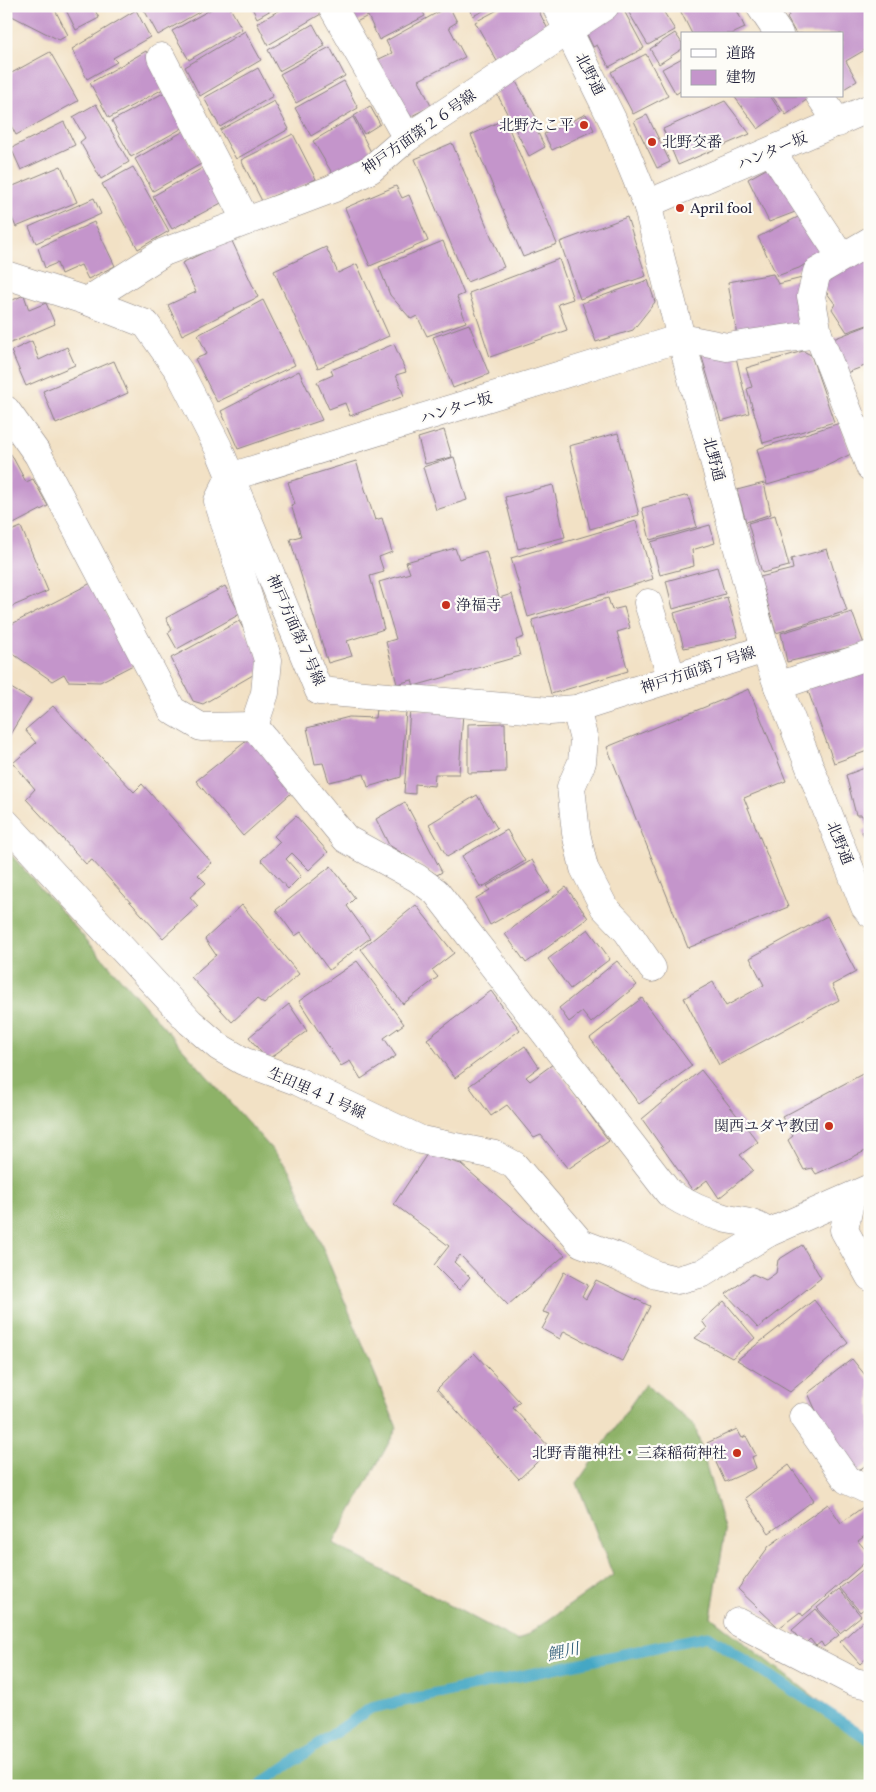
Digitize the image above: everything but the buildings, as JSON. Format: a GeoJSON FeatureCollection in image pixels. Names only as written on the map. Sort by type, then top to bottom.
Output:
{"type":"FeatureCollection","features":[{"type":"Feature","properties":{"kind":"street"},"geometry":{"type":"LineString","coordinates":[[332,6],[407,138]]}},
{"type":"Feature","properties":{"kind":"street","name":"北野通"},"geometry":{"type":"LineString","coordinates":[[556,6],[614,120],[647,204],[681,338],[766,648],[778,686],[865,907],[870,913]]}},
{"type":"Feature","properties":{"kind":"street","name":"神戸方面第２６号線"},"geometry":{"type":"LineString","coordinates":[[87,301],[164,252],[332,189],[371,169],[407,138],[605,6]]}},
{"type":"Feature","properties":{"kind":"street"},"geometry":{"type":"LineString","coordinates":[[760,6],[778,32]]}},
{"type":"Feature","properties":{"kind":"street"},"geometry":{"type":"LineString","coordinates":[[162,57],[246,221]]}},
{"type":"Feature","properties":{"kind":"street"},"geometry":{"type":"LineString","coordinates":[[821,98],[838,123]]}},
{"type":"Feature","properties":{"kind":"street","name":"ハンター坂"},"geometry":{"type":"LineString","coordinates":[[647,204],[772,152],[870,108]]}},
{"type":"Feature","properties":{"kind":"street"},"geometry":{"type":"LineString","coordinates":[[772,152],[840,257]]}},
{"type":"Feature","properties":{"kind":"street"},"geometry":{"type":"LineString","coordinates":[[870,240],[817,272],[811,296],[818,334],[870,467]]}},
{"type":"Feature","properties":{"kind":"street","name":"神戸方面第７号線"},"geometry":{"type":"LineString","coordinates":[[6,275],[87,301],[146,324],[179,371],[230,477],[319,690],[550,711],[576,709],[766,648]]}},
{"type":"Feature","properties":{"kind":"street"},"geometry":{"type":"LineString","coordinates":[[681,338],[726,347],[818,334]]}},
{"type":"Feature","properties":{"kind":"street","name":"ハンター坂"},"geometry":{"type":"LineString","coordinates":[[230,477],[681,338]]}},
{"type":"Feature","properties":{"kind":"street"},"geometry":{"type":"LineString","coordinates":[[6,410],[38,455],[172,710],[201,727],[254,726]]}},
{"type":"Feature","properties":{"kind":"street"},"geometry":{"type":"LineString","coordinates":[[230,477],[218,501],[268,660],[265,693],[254,726]]}},
{"type":"Feature","properties":{"kind":"street"},"geometry":{"type":"LineString","coordinates":[[648,603],[672,679]]}},
{"type":"Feature","properties":{"kind":"street"},"geometry":{"type":"LineString","coordinates":[[778,686],[870,655]]}},
{"type":"Feature","properties":{"kind":"street"},"geometry":{"type":"LineString","coordinates":[[576,709],[584,740],[582,762],[571,787],[576,833],[584,868],[604,907],[627,931],[652,968]]}},
{"type":"Feature","properties":{"kind":"street"},"geometry":{"type":"LineString","coordinates":[[254,726],[346,839],[417,878],[436,892],[669,1193],[690,1206],[726,1218],[758,1224],[768,1232],[860,1193]]}},
{"type":"Feature","properties":{"kind":"street","name":"生田里４１号線"},"geometry":{"type":"LineString","coordinates":[[6,824],[183,1016],[219,1047],[243,1061],[299,1082],[421,1140],[495,1156],[514,1165],[581,1243],[618,1257],[656,1275],[677,1280],[703,1273],[768,1232]]}},
{"type":"Feature","properties":{"kind":"street"},"geometry":{"type":"LineString","coordinates":[[860,1193],[844,1230],[870,1277]]}},
{"type":"Feature","properties":{"kind":"street"},"geometry":{"type":"LineString","coordinates":[[803,1417],[847,1480],[870,1490]]}},
{"type":"Feature","properties":{"kind":"street"},"geometry":{"type":"LineString","coordinates":[[738,1622],[854,1682],[870,1685]]}},
{"type":"Feature","properties":{"kind":"green space"},"geometry":{"type":"Polygon","coordinates":[[[6,849],[291,1171],[397,1428],[333,1544],[518,1641],[613,1575],[577,1483],[645,1384],[695,1426],[725,1532],[711,1617],[870,1740],[870,1786],[6,1786],[6,849]]]}},
{"type":"Feature","properties":{"kind":"waterway","name":"鯉川"},"geometry":{"type":"LineString","coordinates":[[258,1786],[371,1708],[708,1636],[870,1740]]}},
{"type":"Feature","properties":{"kind":"place","name":"北野たこ平"},"geometry":{"type":"Point","coordinates":[584,125]}},
{"type":"Feature","properties":{"kind":"place","name":"北野交番"},"geometry":{"type":"Point","coordinates":[652,142]}},
{"type":"Feature","properties":{"kind":"place","name":"April fool"},"geometry":{"type":"Point","coordinates":[680,208]}},
{"type":"Feature","properties":{"kind":"place","name":"浄福寺"},"geometry":{"type":"Point","coordinates":[446,605]}},
{"type":"Feature","properties":{"kind":"place","name":"関西ユダヤ教団"},"geometry":{"type":"Point","coordinates":[829,1126]}},
{"type":"Feature","properties":{"kind":"place","name":"北野青龍神社・三森稲荷神社"},"geometry":{"type":"Point","coordinates":[737,1453]}}]}
